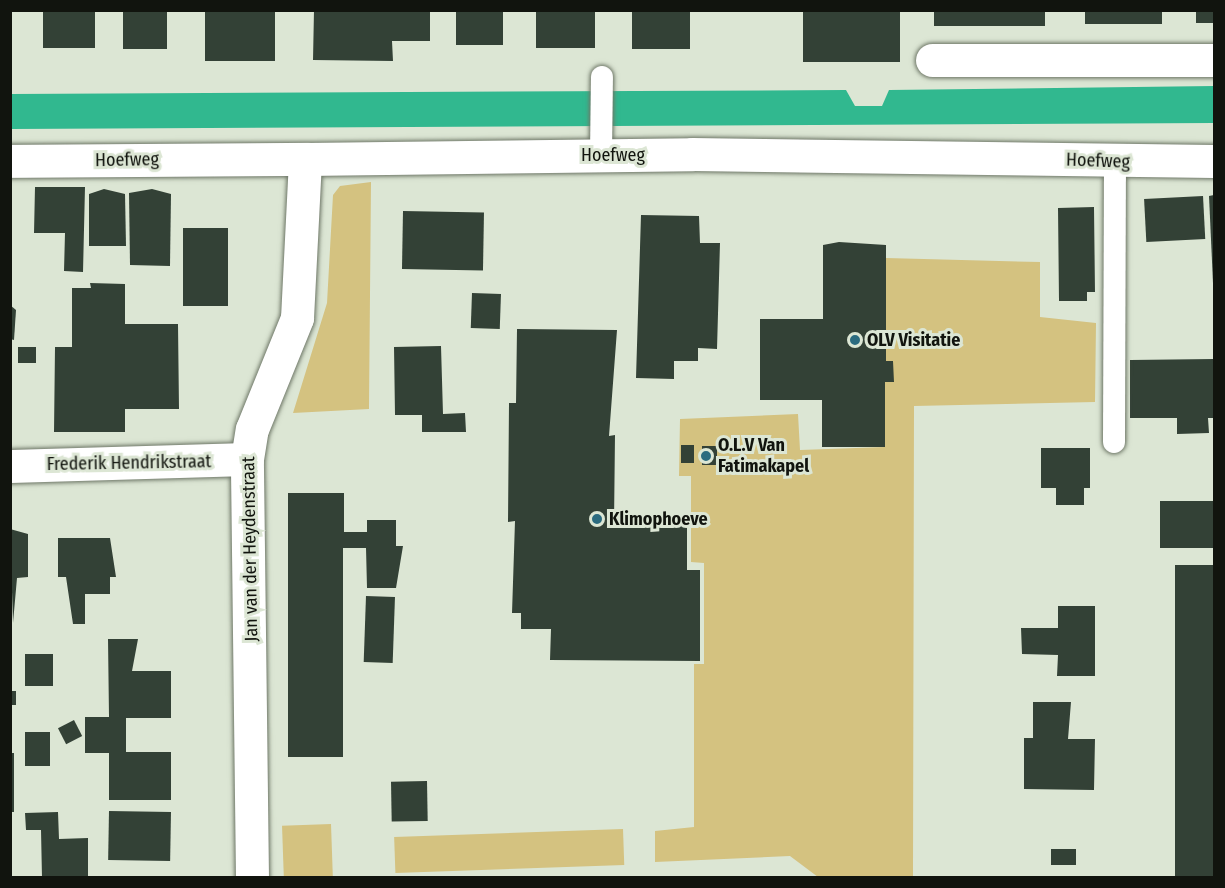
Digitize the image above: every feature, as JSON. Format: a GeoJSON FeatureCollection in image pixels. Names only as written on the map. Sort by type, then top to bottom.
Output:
{"type":"FeatureCollection","features":[{"type":"Feature","properties":{"kind":"street"},"geometry":{"type":"LineString","coordinates":[[932,60],[1215,60]]}},
{"type":"Feature","properties":{"kind":"street","name":"Hoefweg"},"geometry":{"type":"LineString","coordinates":[[10,161],[305,159],[601,147],[1115,163],[1215,161]]}},
{"type":"Feature","properties":{"kind":"street","name":"Jan van der Heydenstraat"},"geometry":{"type":"LineString","coordinates":[[252,878],[247,459],[252,429],[297,318],[305,159]]}},
{"type":"Feature","properties":{"kind":"street","name":"Frederik Hendrikstraat"},"geometry":{"type":"LineString","coordinates":[[10,466],[247,459]]}},
{"type":"Feature","properties":{"kind":"lane"},"geometry":{"type":"LineString","coordinates":[[601,147],[602,78]]}},
{"type":"Feature","properties":{"kind":"lane"},"geometry":{"type":"LineString","coordinates":[[1114,442],[1115,163]]}},
{"type":"Feature","properties":{"kind":"shaded area"},"geometry":{"type":"Polygon","coordinates":[[[1214,86],[1214,123],[11,129],[10,94],[846,90],[855,106],[882,106],[889,90],[1214,86]]]}},
{"type":"Feature","properties":{"kind":"shaded area"},"geometry":{"type":"Polygon","coordinates":[[[371,182],[369,409],[293,413],[327,303],[333,195],[340,186],[371,182]]]}},
{"type":"Feature","properties":{"kind":"shaded area"},"geometry":{"type":"Polygon","coordinates":[[[886,258],[1040,262],[1040,317],[1096,323],[1095,402],[914,406],[913,877],[818,877],[790,856],[655,862],[655,831],[694,827],[694,664],[704,664],[704,563],[691,562],[691,476],[679,476],[680,419],[798,414],[800,450],[884,447],[885,382],[893,361],[886,361],[886,258]]]}},
{"type":"Feature","properties":{"kind":"shaded area"},"geometry":{"type":"Polygon","coordinates":[[[331,824],[333,877],[284,878],[282,826],[331,824]]]}},
{"type":"Feature","properties":{"kind":"shaded area"},"geometry":{"type":"Polygon","coordinates":[[[623,829],[624,865],[395,873],[394,837],[623,829]]]}},
{"type":"Feature","properties":{"kind":"building"},"geometry":{"type":"Polygon","coordinates":[[[43,10],[95,10],[95,48],[43,48],[43,10]]]}},
{"type":"Feature","properties":{"kind":"building"},"geometry":{"type":"Polygon","coordinates":[[[123,10],[167,10],[167,49],[123,49],[123,10]]]}},
{"type":"Feature","properties":{"kind":"building"},"geometry":{"type":"Polygon","coordinates":[[[205,10],[275,10],[275,61],[205,61],[205,10]]]}},
{"type":"Feature","properties":{"kind":"building"},"geometry":{"type":"Polygon","coordinates":[[[314,10],[430,10],[430,41],[392,41],[393,61],[313,60],[314,10]]]}},
{"type":"Feature","properties":{"kind":"building"},"geometry":{"type":"Polygon","coordinates":[[[456,10],[503,10],[503,45],[456,45],[456,10]]]}},
{"type":"Feature","properties":{"kind":"building"},"geometry":{"type":"Polygon","coordinates":[[[536,10],[595,10],[595,48],[536,48],[536,10]]]}},
{"type":"Feature","properties":{"kind":"building"},"geometry":{"type":"Polygon","coordinates":[[[632,10],[690,10],[690,49],[632,49],[632,10]]]}},
{"type":"Feature","properties":{"kind":"building"},"geometry":{"type":"Polygon","coordinates":[[[803,10],[900,10],[900,62],[803,62],[803,10]]]}},
{"type":"Feature","properties":{"kind":"building"},"geometry":{"type":"Polygon","coordinates":[[[934,10],[1045,10],[1045,26],[934,26],[934,10]]]}},
{"type":"Feature","properties":{"kind":"building"},"geometry":{"type":"Polygon","coordinates":[[[1085,10],[1162,10],[1162,24],[1085,24],[1085,10]]]}},
{"type":"Feature","properties":{"kind":"building"},"geometry":{"type":"Polygon","coordinates":[[[1196,10],[1214,10],[1214,23],[1196,23],[1196,10]]]}},
{"type":"Feature","properties":{"kind":"building"},"geometry":{"type":"Polygon","coordinates":[[[35,187],[85,187],[83,272],[64,271],[65,233],[34,233],[35,187]]]}},
{"type":"Feature","properties":{"kind":"building"},"geometry":{"type":"Polygon","coordinates":[[[104,189],[125,194],[126,246],[89,246],[89,194],[104,189]]]}},
{"type":"Feature","properties":{"kind":"building"},"geometry":{"type":"Polygon","coordinates":[[[152,189],[171,194],[170,266],[130,265],[129,193],[152,189]]]}},
{"type":"Feature","properties":{"kind":"building"},"geometry":{"type":"Polygon","coordinates":[[[1214,195],[1214,283],[1213,283],[1209,196],[1214,195]]]}},
{"type":"Feature","properties":{"kind":"building"},"geometry":{"type":"Polygon","coordinates":[[[1203,196],[1205,239],[1146,242],[1144,199],[1203,196]]]}},
{"type":"Feature","properties":{"kind":"building"},"geometry":{"type":"Polygon","coordinates":[[[1094,207],[1095,292],[1087,292],[1087,301],[1059,301],[1058,208],[1094,207]]]}},
{"type":"Feature","properties":{"kind":"building"},"geometry":{"type":"Polygon","coordinates":[[[403,211],[484,212],[483,270],[402,269],[403,211]]]}},
{"type":"Feature","properties":{"kind":"building"},"geometry":{"type":"Polygon","coordinates":[[[641,215],[699,216],[700,243],[720,243],[717,349],[698,348],[698,361],[674,361],[674,379],[636,378],[641,215]]]}},
{"type":"Feature","properties":{"kind":"building"},"geometry":{"type":"Polygon","coordinates":[[[183,228],[228,228],[228,306],[183,306],[183,228]]]}},
{"type":"Feature","properties":{"kind":"building","name":"OLV Visitatie"},"geometry":{"type":"Polygon","coordinates":[[[839,242],[886,245],[886,361],[893,361],[894,382],[885,382],[885,447],[822,447],[822,400],[760,400],[760,319],[823,319],[823,245],[839,242]]]}},
{"type":"Feature","properties":{"kind":"building"},"geometry":{"type":"Polygon","coordinates":[[[90,283],[125,284],[125,324],[178,324],[179,409],[125,409],[125,432],[54,432],[55,347],[72,347],[72,288],[91,288],[90,283]]]}},
{"type":"Feature","properties":{"kind":"building"},"geometry":{"type":"Polygon","coordinates":[[[472,293],[501,294],[500,329],[471,328],[472,293]]]}},
{"type":"Feature","properties":{"kind":"building"},"geometry":{"type":"Polygon","coordinates":[[[10,305],[16,310],[14,340],[10,339],[10,305]]]}},
{"type":"Feature","properties":{"kind":"building"},"geometry":{"type":"Polygon","coordinates":[[[517,329],[617,330],[609,436],[615,435],[614,525],[687,525],[687,570],[700,570],[700,661],[550,660],[551,629],[521,629],[521,613],[512,613],[515,521],[508,522],[509,403],[516,403],[517,329]]]}},
{"type":"Feature","properties":{"kind":"building"},"geometry":{"type":"Polygon","coordinates":[[[441,346],[443,414],[465,413],[466,432],[422,432],[422,415],[395,415],[394,347],[441,346]]]}},
{"type":"Feature","properties":{"kind":"building"},"geometry":{"type":"Polygon","coordinates":[[[18,347],[36,347],[36,363],[18,363],[18,347]]]}},
{"type":"Feature","properties":{"kind":"building"},"geometry":{"type":"Polygon","coordinates":[[[1214,359],[1214,418],[1208,418],[1209,433],[1177,434],[1177,418],[1130,418],[1130,360],[1214,359]]]}},
{"type":"Feature","properties":{"kind":"building"},"geometry":{"type":"Polygon","coordinates":[[[681,445],[694,445],[694,463],[681,463],[681,445]]]}},
{"type":"Feature","properties":{"kind":"building"},"geometry":{"type":"Polygon","coordinates":[[[702,446],[717,446],[717,465],[702,465],[702,446]]]}},
{"type":"Feature","properties":{"kind":"building"},"geometry":{"type":"Polygon","coordinates":[[[1041,448],[1090,448],[1090,488],[1084,488],[1084,505],[1056,505],[1056,488],[1041,488],[1041,448]]]}},
{"type":"Feature","properties":{"kind":"building"},"geometry":{"type":"Polygon","coordinates":[[[288,493],[344,493],[344,532],[367,532],[367,520],[396,520],[396,546],[403,546],[396,588],[367,588],[366,548],[343,548],[343,757],[288,757],[288,493]]]}},
{"type":"Feature","properties":{"kind":"building"},"geometry":{"type":"Polygon","coordinates":[[[1160,501],[1214,501],[1214,548],[1160,548],[1160,501]]]}},
{"type":"Feature","properties":{"kind":"building"},"geometry":{"type":"Polygon","coordinates":[[[10,529],[28,534],[28,577],[17,578],[13,623],[10,529]]]}},
{"type":"Feature","properties":{"kind":"building"},"geometry":{"type":"Polygon","coordinates":[[[58,538],[110,538],[116,577],[110,577],[110,594],[85,594],[85,624],[73,624],[66,577],[58,577],[58,538]]]}},
{"type":"Feature","properties":{"kind":"building"},"geometry":{"type":"Polygon","coordinates":[[[1175,565],[1214,565],[1214,878],[1175,878],[1175,565]]]}},
{"type":"Feature","properties":{"kind":"building"},"geometry":{"type":"Polygon","coordinates":[[[366,596],[395,597],[393,663],[364,662],[366,596]]]}},
{"type":"Feature","properties":{"kind":"building"},"geometry":{"type":"Polygon","coordinates":[[[1058,606],[1095,606],[1095,676],[1057,676],[1058,655],[1022,654],[1021,628],[1058,628],[1058,606]]]}},
{"type":"Feature","properties":{"kind":"building"},"geometry":{"type":"Polygon","coordinates":[[[108,639],[138,639],[132,671],[171,671],[171,718],[126,718],[126,752],[171,752],[171,800],[109,800],[109,753],[85,753],[85,717],[109,717],[108,639]]]}},
{"type":"Feature","properties":{"kind":"building"},"geometry":{"type":"Polygon","coordinates":[[[25,654],[53,654],[53,686],[25,686],[25,654]]]}},
{"type":"Feature","properties":{"kind":"building"},"geometry":{"type":"Polygon","coordinates":[[[10,691],[16,691],[16,705],[10,705],[10,691]]]}},
{"type":"Feature","properties":{"kind":"building"},"geometry":{"type":"Polygon","coordinates":[[[1033,702],[1071,702],[1068,739],[1095,739],[1094,790],[1024,789],[1024,738],[1033,738],[1033,702]]]}},
{"type":"Feature","properties":{"kind":"building"},"geometry":{"type":"Polygon","coordinates":[[[74,720],[82,736],[66,744],[58,728],[74,720]]]}},
{"type":"Feature","properties":{"kind":"building"},"geometry":{"type":"Polygon","coordinates":[[[25,732],[50,732],[50,766],[25,766],[25,732]]]}},
{"type":"Feature","properties":{"kind":"building"},"geometry":{"type":"Polygon","coordinates":[[[10,753],[14,753],[14,812],[10,812],[10,753]]]}},
{"type":"Feature","properties":{"kind":"building"},"geometry":{"type":"Polygon","coordinates":[[[427,781],[428,821],[392,822],[391,782],[427,781]]]}},
{"type":"Feature","properties":{"kind":"building"},"geometry":{"type":"Polygon","coordinates":[[[109,811],[171,812],[170,861],[108,860],[109,811]]]}},
{"type":"Feature","properties":{"kind":"building"},"geometry":{"type":"Polygon","coordinates":[[[58,812],[59,839],[88,838],[88,878],[42,878],[41,830],[26,830],[25,813],[58,812]]]}},
{"type":"Feature","properties":{"kind":"building"},"geometry":{"type":"Polygon","coordinates":[[[1051,849],[1076,849],[1076,865],[1051,865],[1051,849]]]}},
{"type":"Feature","properties":{"kind":"place","name":"OLV Visitatie"},"geometry":{"type":"Point","coordinates":[855,340]}},
{"type":"Feature","properties":{"kind":"place","name":"O.L.V Van Fatimakapel"},"geometry":{"type":"Point","coordinates":[706,456]}},
{"type":"Feature","properties":{"kind":"place","name":"Klimophoeve"},"geometry":{"type":"Point","coordinates":[597,519]}}]}
